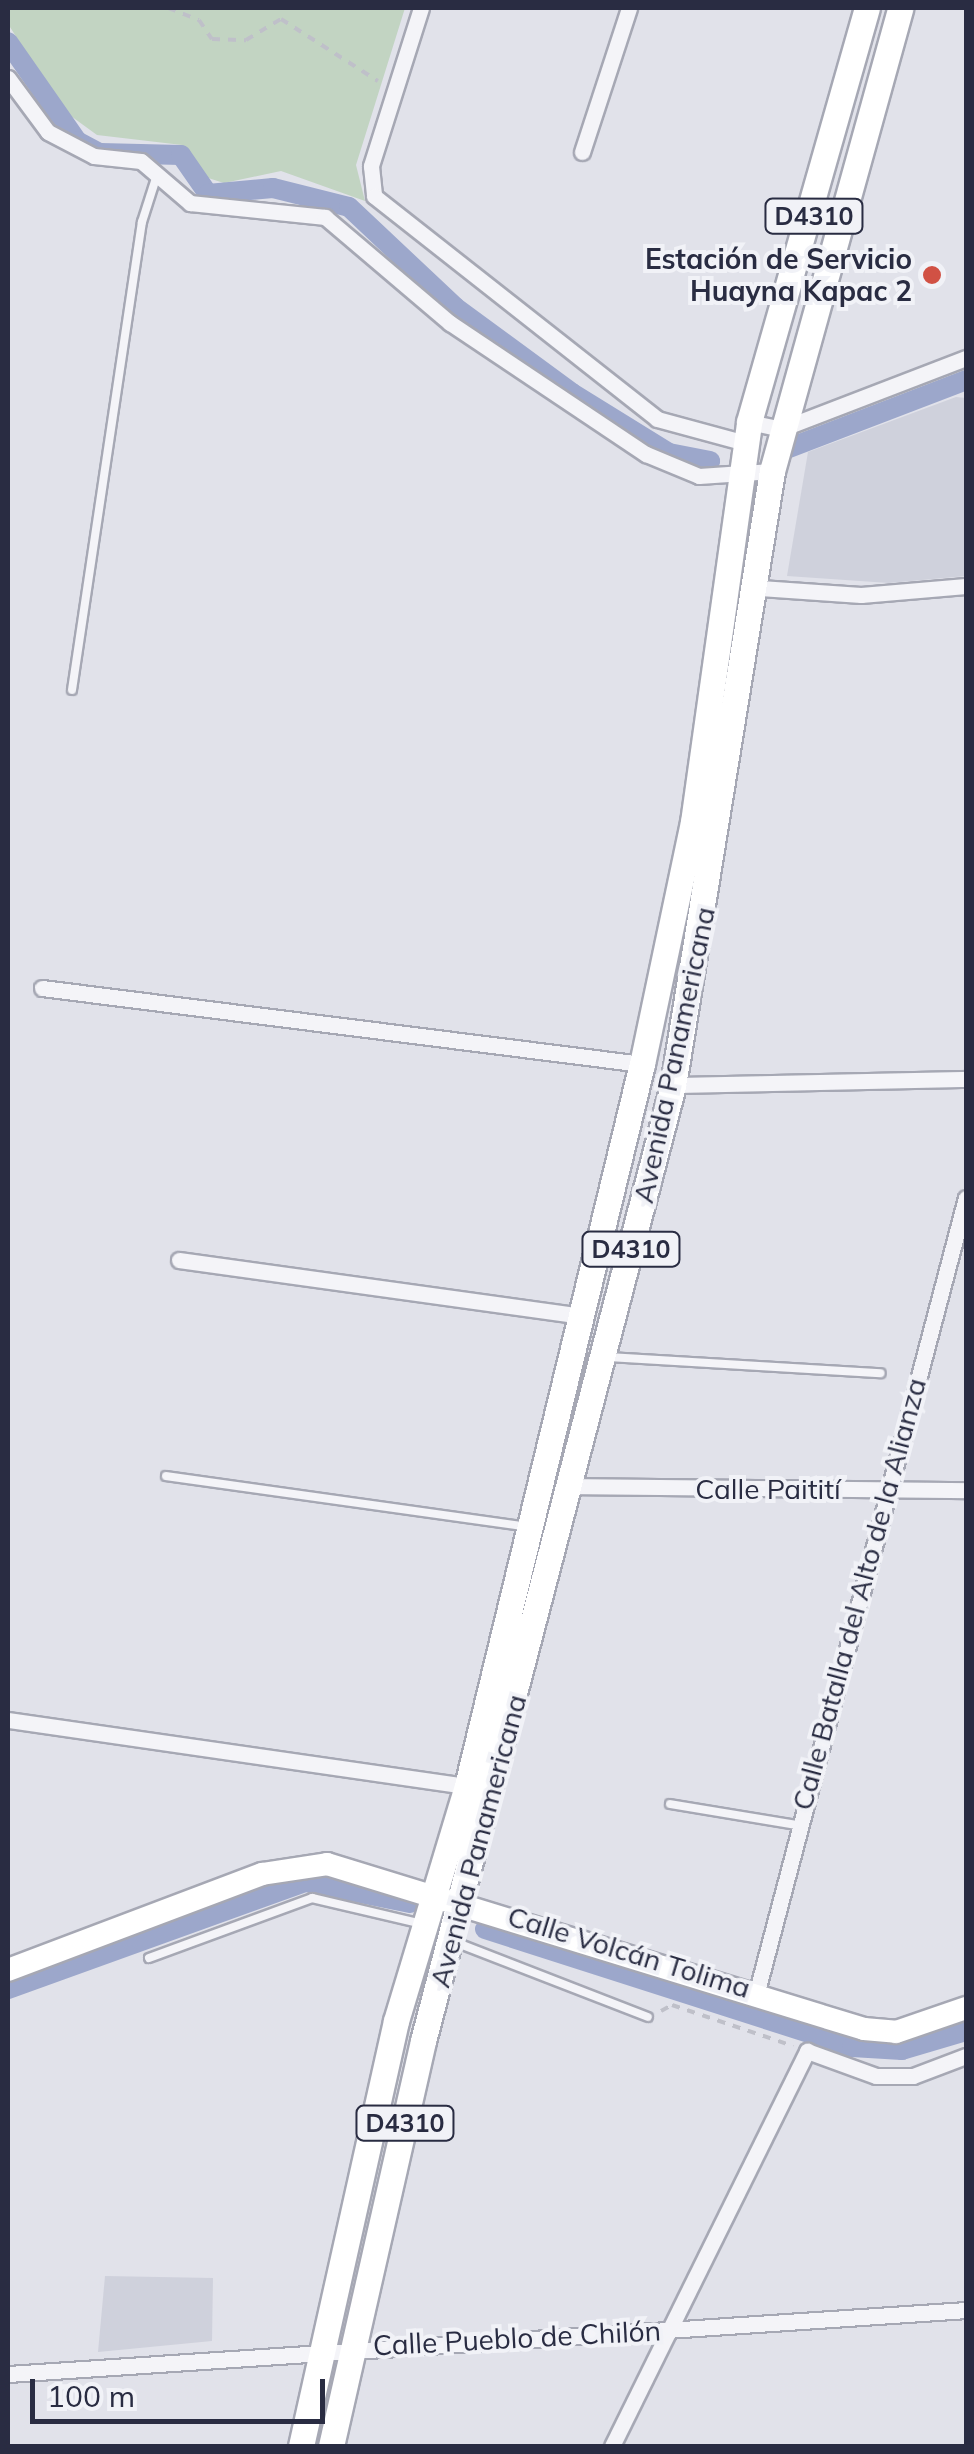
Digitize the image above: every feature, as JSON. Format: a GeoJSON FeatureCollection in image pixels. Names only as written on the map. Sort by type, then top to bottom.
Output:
{"type":"FeatureCollection","features":[{"type":"Feature","properties":{"kind":"main road","name":"Avenida Panamericana"},"geometry":{"type":"LineString","coordinates":[[301,2446],[421,1923],[467,1786],[642,1064],[693,822],[748,432],[867,8]]}},
{"type":"Feature","properties":{"kind":"main road","name":"Avenida Panamericana"},"geometry":{"type":"LineString","coordinates":[[331,2446],[452,1940],[673,1085],[760,588],[772,471],[900,8]]}},
{"type":"Feature","properties":{"kind":"street"},"geometry":{"type":"LineString","coordinates":[[420,8],[371,166],[374,196],[657,419],[748,432],[782,429],[966,358]]}},
{"type":"Feature","properties":{"kind":"street"},"geometry":{"type":"LineString","coordinates":[[582,152],[630,8]]}},
{"type":"Feature","properties":{"kind":"street"},"geometry":{"type":"LineString","coordinates":[[8,78],[65,142],[158,170],[190,203],[325,217],[450,323],[603,428],[698,476],[772,471]]}},
{"type":"Feature","properties":{"kind":"street"},"geometry":{"type":"LineString","coordinates":[[760,588],[861,595],[966,586]]}},
{"type":"Feature","properties":{"kind":"street"},"geometry":{"type":"LineString","coordinates":[[42,988],[642,1064]]}},
{"type":"Feature","properties":{"kind":"street"},"geometry":{"type":"LineString","coordinates":[[673,1085],[966,1079]]}},
{"type":"Feature","properties":{"kind":"street","name":"Calle Batalla del Alto de la Alianza"},"geometry":{"type":"LineString","coordinates":[[756,1991],[884,1490],[966,1198]]}},
{"type":"Feature","properties":{"kind":"street"},"geometry":{"type":"LineString","coordinates":[[179,1260],[582,1316]]}},
{"type":"Feature","properties":{"kind":"street","name":"Calle Paitití"},"geometry":{"type":"LineString","coordinates":[[570,1486],[966,1490]]}},
{"type":"Feature","properties":{"kind":"street"},"geometry":{"type":"LineString","coordinates":[[8,1720],[467,1786]]}},
{"type":"Feature","properties":{"kind":"street","name":"Calle Volcán Tolima"},"geometry":{"type":"LineString","coordinates":[[8,1970],[297,1867],[350,1866],[880,2030],[965,2004]]}},
{"type":"Feature","properties":{"kind":"street"},"geometry":{"type":"LineString","coordinates":[[612,2446],[808,2051],[876,2076],[913,2076],[966,2056]]}},
{"type":"Feature","properties":{"kind":"street","name":"Calle Pueblo de Chilón"},"geometry":{"type":"LineString","coordinates":[[8,2374],[966,2310]]}},
{"type":"Feature","properties":{"kind":"lane"},"geometry":{"type":"LineString","coordinates":[[72,690],[142,222],[158,170]]}},
{"type":"Feature","properties":{"kind":"lane"},"geometry":{"type":"LineString","coordinates":[[603,1357],[880,1373]]}},
{"type":"Feature","properties":{"kind":"lane"},"geometry":{"type":"LineString","coordinates":[[166,1476],[528,1527]]}},
{"type":"Feature","properties":{"kind":"lane"},"geometry":{"type":"LineString","coordinates":[[670,1804],[797,1825]]}},
{"type":"Feature","properties":{"kind":"lane","name":"Calle Volcán Tolima"},"geometry":{"type":"LineString","coordinates":[[148,1958],[312,1898],[421,1923],[452,1940],[648,2017]]}},
{"type":"Feature","properties":{"kind":"path"},"geometry":{"type":"LineString","coordinates":[[168,8],[199,20],[212,39],[246,40],[281,19],[395,92]]}},
{"type":"Feature","properties":{"kind":"path","name":"Calle Volcán Tolima"},"geometry":{"type":"LineString","coordinates":[[648,2017],[672,2006],[808,2051]]}},
{"type":"Feature","properties":{"kind":"shaded area"},"geometry":{"type":"Polygon","coordinates":[[[956,397],[966,398],[966,576],[889,583],[787,576],[808,452],[956,397]]]}},
{"type":"Feature","properties":{"kind":"shaded area"},"geometry":{"type":"Polygon","coordinates":[[[105,2276],[213,2278],[212,2341],[98,2352],[105,2276]]]}},
{"type":"Feature","properties":{"kind":"green space"},"geometry":{"type":"Polygon","coordinates":[[[8,8],[405,8],[356,165],[365,201],[281,171],[224,183],[205,177],[182,145],[97,135],[64,111],[8,24],[8,8]]]}},
{"type":"Feature","properties":{"kind":"waterway"},"geometry":{"type":"LineString","coordinates":[[8,42],[77,141],[100,153],[181,155],[208,194],[273,188],[349,207],[455,307],[572,393],[669,453],[710,461]]}},
{"type":"Feature","properties":{"kind":"waterway"},"geometry":{"type":"LineString","coordinates":[[784,450],[966,380]]}},
{"type":"Feature","properties":{"kind":"waterway"},"geometry":{"type":"LineString","coordinates":[[8,1989],[306,1882],[410,1903]]}},
{"type":"Feature","properties":{"kind":"waterway"},"geometry":{"type":"LineString","coordinates":[[485,1929],[852,2047],[902,2050],[966,2031]]}},
{"type":"Feature","properties":{"kind":"place","name":"Estación de Servicio Huayna Kapac 2"},"geometry":{"type":"Point","coordinates":[932,275]}}]}
